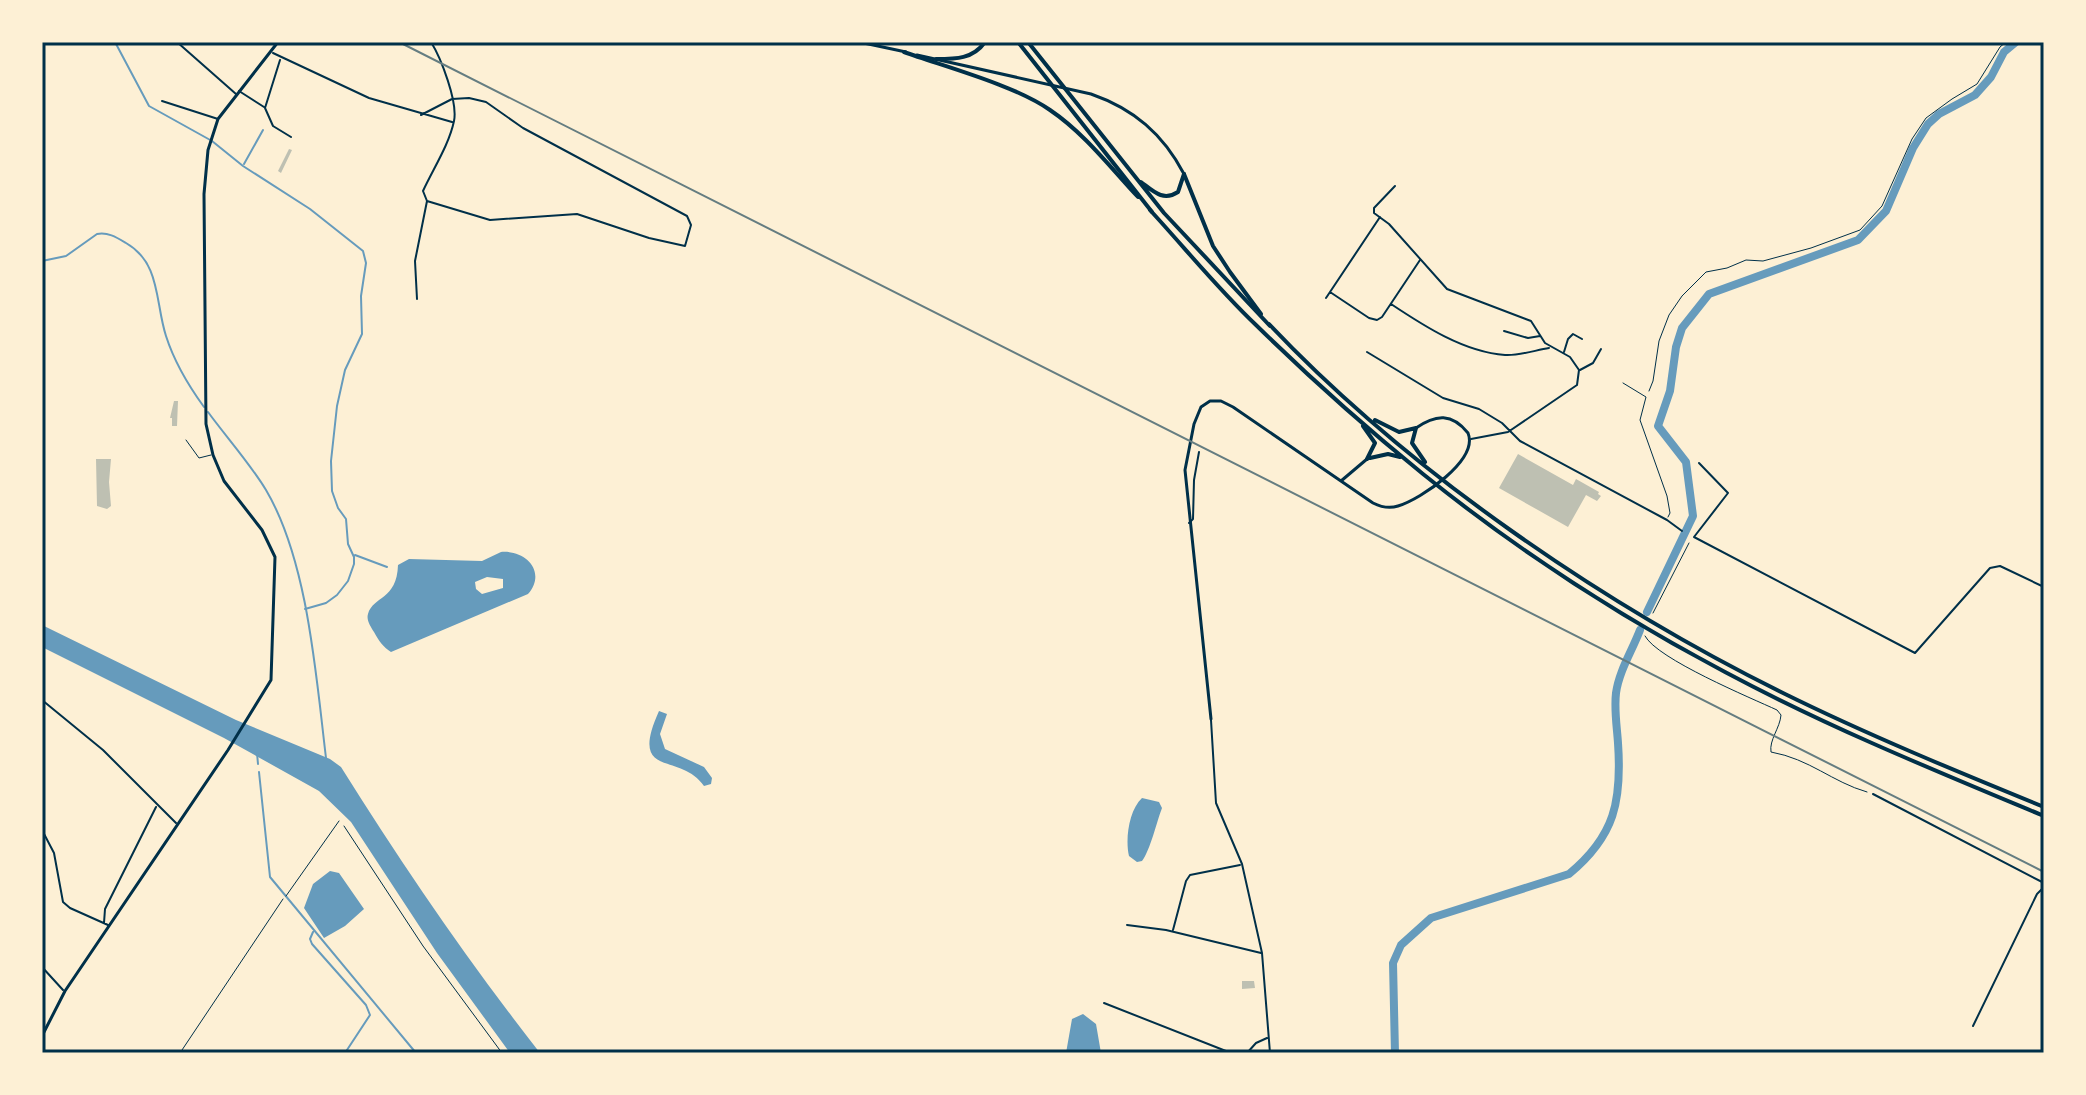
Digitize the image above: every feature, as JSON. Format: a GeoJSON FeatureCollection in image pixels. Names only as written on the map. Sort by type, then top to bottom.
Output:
{"type":"FeatureCollection","features":[{"type":"Feature","properties":{"kind":"highway"},"geometry":{"type":"LineString","coordinates":[[936,59],[965,57],[985,42]]}},
{"type":"Feature","properties":{"kind":"highway"},"geometry":{"type":"LineString","coordinates":[[1018,42],[1152,212]]}},
{"type":"Feature","properties":{"kind":"highway"},"geometry":{"type":"LineString","coordinates":[[1028,42],[1133,176],[1199,252],[1270,326],[1366,415],[1432,470],[1517,534],[1636,612],[1721,661],[1828,714],[2044,807]]}},
{"type":"Feature","properties":{"kind":"highway"},"geometry":{"type":"LineString","coordinates":[[904,52],[1018,93],[1047,108],[1082,137],[1254,324],[1424,475],[1513,541],[1633,620],[1724,672],[1824,722],[2044,816]]}},
{"type":"Feature","properties":{"kind":"highway"},"geometry":{"type":"LineString","coordinates":[[1133,176],[1154,192],[1168,197],[1178,192],[1184,174]]}},
{"type":"Feature","properties":{"kind":"highway"},"geometry":{"type":"LineString","coordinates":[[1184,174],[1213,246],[1270,326]]}},
{"type":"Feature","properties":{"kind":"highway"},"geometry":{"type":"LineString","coordinates":[[1354,415],[1374,441],[1374,449],[1367,459]]}},
{"type":"Feature","properties":{"kind":"highway"},"geometry":{"type":"LineString","coordinates":[[1366,415],[1397,432],[1416,428]]}},
{"type":"Feature","properties":{"kind":"highway"},"geometry":{"type":"LineString","coordinates":[[1416,428],[1413,446],[1432,470]]}},
{"type":"Feature","properties":{"kind":"highway"},"geometry":{"type":"LineString","coordinates":[[1367,459],[1388,454],[1406,459]]}},
{"type":"Feature","properties":{"kind":"street"},"geometry":{"type":"LineString","coordinates":[[177,42],[238,92],[265,108],[273,126],[291,137]]}},
{"type":"Feature","properties":{"kind":"street"},"geometry":{"type":"LineString","coordinates":[[42,1036],[106,924],[270,685],[273,672],[275,557],[262,530],[224,481],[213,455],[206,424],[204,194],[208,150],[218,119],[278,42]]}},
{"type":"Feature","properties":{"kind":"street"},"geometry":{"type":"LineString","coordinates":[[417,299],[415,261],[427,201],[423,191],[454,122],[452,99],[440,56],[431,42]]}},
{"type":"Feature","properties":{"kind":"street"},"geometry":{"type":"LineString","coordinates":[[859,42],[1091,94],[1124,108],[1148,124],[1164,142],[1184,174]]}},
{"type":"Feature","properties":{"kind":"street"},"geometry":{"type":"LineString","coordinates":[[270,51],[369,98],[454,122]]}},
{"type":"Feature","properties":{"kind":"street"},"geometry":{"type":"LineString","coordinates":[[265,108],[281,58]]}},
{"type":"Feature","properties":{"kind":"street"},"geometry":{"type":"LineString","coordinates":[[421,115],[452,99],[469,98],[486,102],[523,128],[687,216],[691,225],[685,246],[649,238],[577,214],[490,220],[427,201]]}},
{"type":"Feature","properties":{"kind":"street"},"geometry":{"type":"LineString","coordinates":[[162,101],[218,119]]}},
{"type":"Feature","properties":{"kind":"street"},"geometry":{"type":"LineString","coordinates":[[1395,186],[1374,208],[1374,213],[1447,289],[1528,319],[1550,348],[1573,359],[1580,370],[1577,385],[1508,432],[1471,439]]}},
{"type":"Feature","properties":{"kind":"street"},"geometry":{"type":"LineString","coordinates":[[1326,298],[1380,217]]}},
{"type":"Feature","properties":{"kind":"street"},"geometry":{"type":"LineString","coordinates":[[1330,292],[1377,320],[1421,259]]}},
{"type":"Feature","properties":{"kind":"street"},"geometry":{"type":"LineString","coordinates":[[1391,304],[1429,329],[1471,347],[1506,355],[1550,348]]}},
{"type":"Feature","properties":{"kind":"street"},"geometry":{"type":"LineString","coordinates":[[1504,331],[1528,338],[1540,336]]}},
{"type":"Feature","properties":{"kind":"street"},"geometry":{"type":"LineString","coordinates":[[1563,353],[1573,334],[1582,339]]}},
{"type":"Feature","properties":{"kind":"street"},"geometry":{"type":"LineString","coordinates":[[1580,370],[1593,363],[1601,349]]}},
{"type":"Feature","properties":{"kind":"street"},"geometry":{"type":"LineString","coordinates":[[1367,352],[1443,398],[1479,409],[1502,423],[1508,432],[1682,531]]}},
{"type":"Feature","properties":{"kind":"street"},"geometry":{"type":"LineString","coordinates":[[1270,1053],[1262,953],[1242,864],[1216,803],[1211,719],[1185,470],[1192,431],[1201,407],[1210,401],[1221,401],[1376,505],[1397,507],[1456,468],[1467,454],[1471,439],[1461,424],[1447,417],[1430,419],[1416,428]]}},
{"type":"Feature","properties":{"kind":"street"},"geometry":{"type":"LineString","coordinates":[[1189,523],[1193,519],[1194,480],[1199,452]]}},
{"type":"Feature","properties":{"kind":"street"},"geometry":{"type":"LineString","coordinates":[[1341,481],[1367,459]]}},
{"type":"Feature","properties":{"kind":"street"},"geometry":{"type":"LineString","coordinates":[[1699,463],[1728,493],[1694,537],[1915,653],[1990,568],[2000,566],[2044,587]]}},
{"type":"Feature","properties":{"kind":"street"},"geometry":{"type":"LineString","coordinates":[[43,702],[103,750],[177,824]]}},
{"type":"Feature","properties":{"kind":"street"},"geometry":{"type":"LineString","coordinates":[[1873,794],[2044,885],[1973,1026]]}},
{"type":"Feature","properties":{"kind":"street"},"geometry":{"type":"LineString","coordinates":[[106,924],[105,909],[156,806]]}},
{"type":"Feature","properties":{"kind":"street"},"geometry":{"type":"LineString","coordinates":[[42,830],[54,853],[63,902],[106,924]]}},
{"type":"Feature","properties":{"kind":"street"},"geometry":{"type":"LineString","coordinates":[[1173,932],[1188,877],[1198,872],[1242,864]]}},
{"type":"Feature","properties":{"kind":"street"},"geometry":{"type":"LineString","coordinates":[[1127,925],[1173,932],[1262,953]]}},
{"type":"Feature","properties":{"kind":"street"},"geometry":{"type":"LineString","coordinates":[[42,967],[65,991]]}},
{"type":"Feature","properties":{"kind":"street"},"geometry":{"type":"LineString","coordinates":[[1104,1003],[1231,1053]]}},
{"type":"Feature","properties":{"kind":"street"},"geometry":{"type":"LineString","coordinates":[[1247,1053],[1259,1040],[1268,1038]]}},
{"type":"Feature","properties":{"kind":"lane"},"geometry":{"type":"LineString","coordinates":[[1623,383],[1646,397],[1640,420],[1667,496],[1670,513],[1667,520]]}},
{"type":"Feature","properties":{"kind":"lane"},"geometry":{"type":"LineString","coordinates":[[186,440],[199,458],[213,455]]}},
{"type":"Feature","properties":{"kind":"lane"},"geometry":{"type":"LineString","coordinates":[[286,896],[339,821]]}},
{"type":"Feature","properties":{"kind":"lane"},"geometry":{"type":"LineString","coordinates":[[180,1053],[283,899]]}},
{"type":"Feature","properties":{"kind":"path"},"geometry":{"type":"LineString","coordinates":[[1646,397],[1653,381],[1659,341],[1669,315],[1682,296],[1706,272],[1746,260],[1763,261],[1811,248],[1860,230],[1875,216],[1897,177],[1912,139],[1926,118],[1977,84],[2006,42]]}},
{"type":"Feature","properties":{"kind":"path"},"geometry":{"type":"LineString","coordinates":[[1777,710],[1781,720],[1771,743],[1771,752],[1811,763],[1851,787],[1873,794]]}},
{"type":"Feature","properties":{"kind":"path"},"geometry":{"type":"LineString","coordinates":[[339,821],[374,868],[423,946],[502,1053]]}},
{"type":"Feature","properties":{"kind":"water"},"geometry":{"type":"Polygon","coordinates":[[[501,552],[518,555],[531,564],[535,578],[533,586],[528,594],[391,652],[381,644],[369,623],[368,614],[394,585],[398,565],[409,559],[482,561],[501,552]],[[487,577],[475,582],[476,589],[482,594],[503,588],[503,579],[487,577]]]}},
{"type":"Feature","properties":{"kind":"water"},"geometry":{"type":"Polygon","coordinates":[[[42,625],[236,720],[330,759],[341,767],[437,913],[540,1053],[510,1053],[437,953],[351,822],[319,791],[224,738],[42,647],[42,625]]]}},
{"type":"Feature","properties":{"kind":"water"},"geometry":{"type":"Polygon","coordinates":[[[659,711],[667,714],[660,734],[665,749],[704,767],[712,778],[711,784],[704,786],[694,776],[653,756],[651,733],[659,711]]]}},
{"type":"Feature","properties":{"kind":"water"},"geometry":{"type":"Polygon","coordinates":[[[1142,798],[1159,802],[1162,808],[1148,850],[1142,861],[1137,862],[1129,856],[1128,833],[1131,817],[1142,798]]]}},
{"type":"Feature","properties":{"kind":"water"},"geometry":{"type":"Polygon","coordinates":[[[330,871],[339,873],[364,909],[345,926],[324,938],[304,908],[313,884],[330,871]]]}},
{"type":"Feature","properties":{"kind":"water"},"geometry":{"type":"Polygon","coordinates":[[[1083,1014],[1096,1024],[1101,1053],[1066,1053],[1072,1019],[1083,1014]]]}},
{"type":"Feature","properties":{"kind":"building"},"geometry":{"type":"Polygon","coordinates":[[[289,149],[292,150],[281,173],[278,171],[289,149]]]}},
{"type":"Feature","properties":{"kind":"building"},"geometry":{"type":"Polygon","coordinates":[[[174,401],[178,401],[177,426],[172,426],[170,418],[174,401]]]}},
{"type":"Feature","properties":{"kind":"building"},"geometry":{"type":"Polygon","coordinates":[[[1518,454],[1573,485],[1576,479],[1601,496],[1597,501],[1586,495],[1568,527],[1499,488],[1518,454]]]}},
{"type":"Feature","properties":{"kind":"building"},"geometry":{"type":"Polygon","coordinates":[[[96,459],[111,459],[111,506],[107,509],[97,506],[96,459]]]}},
{"type":"Feature","properties":{"kind":"building"},"geometry":{"type":"Polygon","coordinates":[[[1242,981],[1254,981],[1255,988],[1242,989],[1242,981]]]}},
{"type":"Feature","properties":{"kind":"waterway"},"geometry":{"type":"LineString","coordinates":[[115,42],[149,106],[212,141],[243,166],[310,209],[363,251],[366,263],[361,296],[362,334],[345,370],[337,406],[331,461],[332,491],[346,519],[348,544],[354,564],[348,581],[337,595],[326,603],[305,609]]}},
{"type":"Feature","properties":{"kind":"waterway"},"geometry":{"type":"LineString","coordinates":[[1647,612],[1693,516],[1686,462],[1658,426],[1670,391],[1682,328],[1709,294],[1858,240],[1886,211],[1913,148],[1928,124],[1939,114],[1975,95],[1991,77],[2004,52],[2016,42]]}},
{"type":"Feature","properties":{"kind":"waterway"},"geometry":{"type":"LineString","coordinates":[[244,164],[263,130]]}},
{"type":"Feature","properties":{"kind":"waterway"},"geometry":{"type":"LineString","coordinates":[[42,261],[66,256],[97,234],[108,234],[137,251],[151,272],[173,355],[204,407]]}},
{"type":"Feature","properties":{"kind":"waterway"},"geometry":{"type":"LineString","coordinates":[[208,412],[266,490],[292,550],[314,656],[326,758]]}},
{"type":"Feature","properties":{"kind":"waterway"},"geometry":{"type":"LineString","coordinates":[[355,555],[387,567]]}},
{"type":"Feature","properties":{"kind":"waterway"},"geometry":{"type":"LineString","coordinates":[[1395,1053],[1393,963],[1401,945],[1431,918],[1569,874],[1597,846],[1606,831],[1618,783],[1616,693],[1640,630]]}},
{"type":"Feature","properties":{"kind":"waterway"},"geometry":{"type":"LineString","coordinates":[[257,753],[258,764]]}},
{"type":"Feature","properties":{"kind":"waterway"},"geometry":{"type":"LineString","coordinates":[[259,772],[270,877],[416,1053]]}},
{"type":"Feature","properties":{"kind":"waterway"},"geometry":{"type":"LineString","coordinates":[[313,932],[310,939],[312,944],[366,1005],[370,1015],[345,1053]]}},
{"type":"Feature","properties":{"kind":"railway"},"geometry":{"type":"LineString","coordinates":[[399,42],[2044,872]]}}]}
